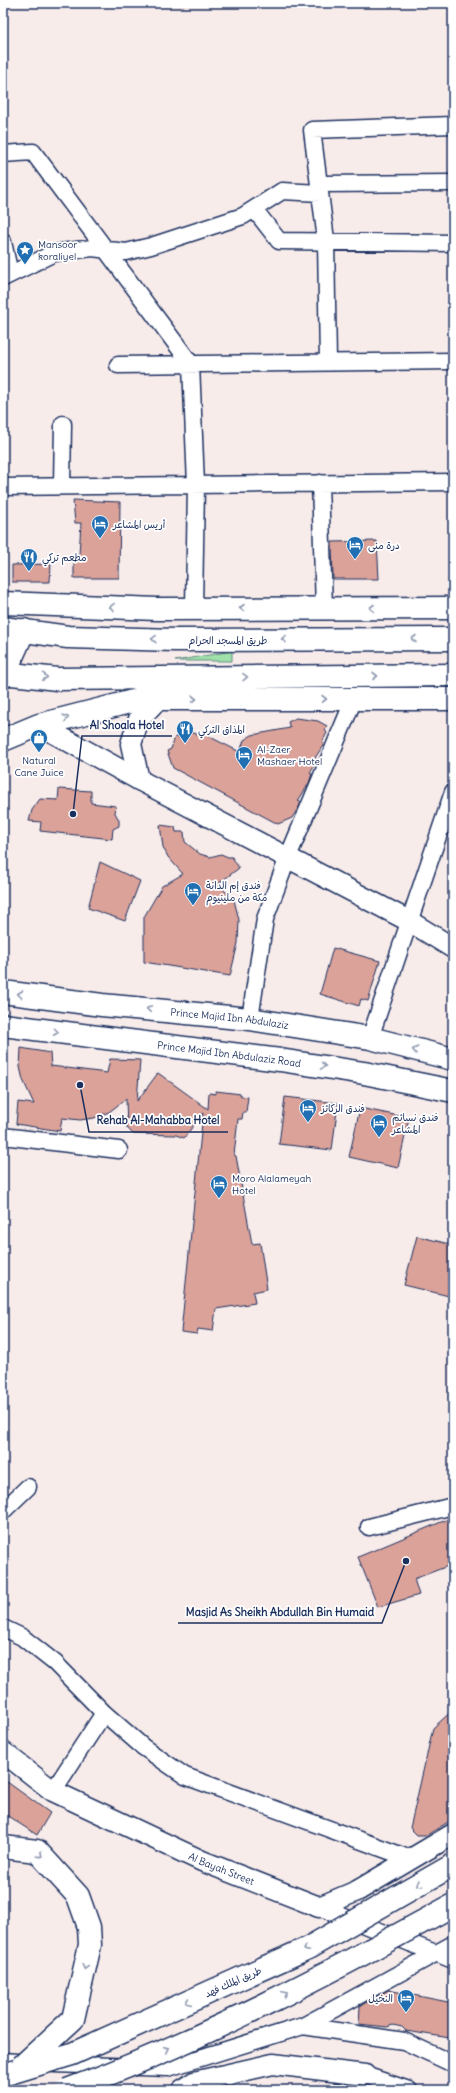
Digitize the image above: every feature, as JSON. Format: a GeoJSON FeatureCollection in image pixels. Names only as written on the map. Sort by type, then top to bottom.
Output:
{"type":"FeatureCollection","features":[{"type":"Feature","properties":{"kind":"main road"},"geometry":{"type":"LineString","coordinates":[[3,603],[194,608],[453,608]]}},
{"type":"Feature","properties":{"kind":"main road","name":"طريق المسجد الحرام"},"geometry":{"type":"LineString","coordinates":[[3,628],[68,637],[175,640],[453,638]]}},
{"type":"Feature","properties":{"kind":"main road"},"geometry":{"type":"LineString","coordinates":[[24,630],[4,674],[57,679],[453,675]]}},
{"type":"Feature","properties":{"kind":"main road"},"geometry":{"type":"LineString","coordinates":[[3,740],[40,725],[141,699],[453,699]]}},
{"type":"Feature","properties":{"kind":"main road","name":"Prince Majid Ibn Abdulaziz"},"geometry":{"type":"LineString","coordinates":[[3,992],[250,1019],[370,1038],[453,1059]]}},
{"type":"Feature","properties":{"kind":"main road"},"geometry":{"type":"LineString","coordinates":[[97,1036],[102,1004]]}},
{"type":"Feature","properties":{"kind":"main road","name":"Prince Majid Ibn Abdulaziz Road"},"geometry":{"type":"LineString","coordinates":[[3,1026],[97,1036],[357,1071],[453,1091]]}},
{"type":"Feature","properties":{"kind":"main road"},"geometry":{"type":"LineString","coordinates":[[3,1847],[37,1851],[78,1896],[89,1927],[90,1945],[73,2019],[53,2039],[7,2069]]}},
{"type":"Feature","properties":{"kind":"main road","name":"طريق الملك فهد"},"geometry":{"type":"LineString","coordinates":[[7,2069],[72,2054],[308,1948],[453,1865]]}},
{"type":"Feature","properties":{"kind":"main road"},"geometry":{"type":"LineString","coordinates":[[67,2090],[127,2068],[340,1968],[453,1905]]}},
{"type":"Feature","properties":{"kind":"street"},"geometry":{"type":"LineString","coordinates":[[328,362],[326,242],[312,130],[453,125]]}},
{"type":"Feature","properties":{"kind":"street"},"geometry":{"type":"LineString","coordinates":[[3,154],[33,152],[191,364],[196,485],[194,608]]}},
{"type":"Feature","properties":{"kind":"street"},"geometry":{"type":"LineString","coordinates":[[3,242],[7,276],[54,253],[92,248],[126,252],[152,246],[243,216],[282,191],[453,182]]}},
{"type":"Feature","properties":{"kind":"street"},"geometry":{"type":"LineString","coordinates":[[254,209],[279,241],[453,243]]}},
{"type":"Feature","properties":{"kind":"street"},"geometry":{"type":"LineString","coordinates":[[118,365],[453,361]]}},
{"type":"Feature","properties":{"kind":"street"},"geometry":{"type":"LineString","coordinates":[[62,486],[63,424]]}},
{"type":"Feature","properties":{"kind":"street"},"geometry":{"type":"LineString","coordinates":[[3,487],[453,482]]}},
{"type":"Feature","properties":{"kind":"street"},"geometry":{"type":"LineString","coordinates":[[320,483],[324,608]]}},
{"type":"Feature","properties":{"kind":"street"},"geometry":{"type":"LineString","coordinates":[[140,780],[131,744],[139,719],[158,699]]}},
{"type":"Feature","properties":{"kind":"street"},"geometry":{"type":"LineString","coordinates":[[250,1019],[265,919],[288,857],[354,699]]}},
{"type":"Feature","properties":{"kind":"street"},"geometry":{"type":"LineString","coordinates":[[40,725],[140,780],[409,921],[453,948]]}},
{"type":"Feature","properties":{"kind":"street"},"geometry":{"type":"LineString","coordinates":[[370,1038],[453,795]]}},
{"type":"Feature","properties":{"kind":"street"},"geometry":{"type":"LineString","coordinates":[[3,1136],[119,1150]]}},
{"type":"Feature","properties":{"kind":"street"},"geometry":{"type":"LineString","coordinates":[[3,1511],[28,1487]]}},
{"type":"Feature","properties":{"kind":"street"},"geometry":{"type":"LineString","coordinates":[[369,1528],[453,1506]]}},
{"type":"Feature","properties":{"kind":"street"},"geometry":{"type":"LineString","coordinates":[[3,1628],[22,1637],[55,1663],[104,1713],[144,1747],[185,1776],[411,1859]]}},
{"type":"Feature","properties":{"kind":"street"},"geometry":{"type":"LineString","coordinates":[[53,1791],[104,1713]]}},
{"type":"Feature","properties":{"kind":"street","name":"Al Bayah Street"},"geometry":{"type":"LineString","coordinates":[[3,1752],[53,1791],[202,1860],[453,1960]]}},
{"type":"Feature","properties":{"kind":"street"},"geometry":{"type":"LineString","coordinates":[[320,1907],[357,1891],[453,1834]]}},
{"type":"Feature","properties":{"kind":"street"},"geometry":{"type":"LineString","coordinates":[[7,2069],[168,2068],[303,2026],[453,1944]]}},
{"type":"Feature","properties":{"kind":"street"},"geometry":{"type":"LineString","coordinates":[[303,2026],[404,2041],[453,2064]]}},
{"type":"Feature","properties":{"kind":"street"},"geometry":{"type":"LineString","coordinates":[[182,2090],[194,2082],[273,2064],[365,2075],[409,2090]]}},
{"type":"Feature","properties":{"kind":"green space"},"geometry":{"type":"Polygon","coordinates":[[[232,651],[232,661],[175,661],[232,651]]]}},
{"type":"Feature","properties":{"kind":"building","name":"أريس المشاعر"},"geometry":{"type":"Polygon","coordinates":[[[73,500],[120,502],[119,578],[74,578],[74,556],[79,555],[81,523],[75,523],[73,500]]]}},
{"type":"Feature","properties":{"kind":"building","name":"درة منى"},"geometry":{"type":"Polygon","coordinates":[[[377,541],[379,579],[333,579],[332,542],[377,541]]]}},
{"type":"Feature","properties":{"kind":"building"},"geometry":{"type":"Polygon","coordinates":[[[51,564],[50,582],[12,582],[12,565],[51,564]]]}},
{"type":"Feature","properties":{"kind":"building","name":"Al-Zaer Mashaer Hotel"},"geometry":{"type":"Polygon","coordinates":[[[296,718],[318,721],[327,726],[325,730],[327,733],[322,742],[324,744],[315,758],[317,760],[310,773],[312,774],[309,783],[298,801],[301,802],[299,807],[292,818],[278,824],[173,768],[167,751],[171,749],[175,737],[180,738],[185,731],[197,734],[200,732],[240,752],[244,740],[252,735],[290,728],[288,722],[296,718]]]}},
{"type":"Feature","properties":{"kind":"building"},"geometry":{"type":"Polygon","coordinates":[[[59,789],[91,791],[91,803],[116,806],[115,813],[119,820],[119,826],[113,829],[112,839],[40,831],[41,822],[29,821],[32,810],[40,799],[58,800],[59,789]]]}},
{"type":"Feature","properties":{"kind":"building","name":"فندق إم الدانة مكة من ملينيوم"},"geometry":{"type":"Polygon","coordinates":[[[160,825],[175,827],[176,832],[184,832],[185,842],[200,854],[210,857],[221,854],[232,857],[239,868],[218,884],[234,900],[239,920],[238,943],[230,976],[144,962],[144,917],[162,886],[183,874],[168,857],[163,847],[160,825]]]}},
{"type":"Feature","properties":{"kind":"building"},"geometry":{"type":"Polygon","coordinates":[[[100,862],[140,881],[125,921],[88,908],[100,862]]]}},
{"type":"Feature","properties":{"kind":"building"},"geometry":{"type":"Polygon","coordinates":[[[333,948],[380,961],[368,1001],[361,999],[359,1006],[320,994],[333,948]]]}},
{"type":"Feature","properties":{"kind":"building"},"geometry":{"type":"Polygon","coordinates":[[[21,1048],[50,1053],[51,1066],[107,1073],[110,1059],[140,1060],[137,1101],[158,1073],[208,1109],[209,1093],[216,1094],[216,1091],[241,1094],[241,1096],[248,1097],[246,1112],[243,1112],[242,1119],[238,1119],[234,1155],[236,1156],[252,1244],[260,1243],[267,1289],[253,1292],[255,1303],[216,1309],[213,1331],[198,1329],[197,1334],[181,1332],[203,1113],[184,1138],[176,1135],[133,1134],[127,1128],[126,1099],[109,1112],[94,1118],[80,1120],[62,1118],[60,1131],[16,1124],[18,1102],[34,1104],[23,1080],[20,1067],[21,1048]]]}},
{"type":"Feature","properties":{"kind":"building","name":"فندق الركائز"},"geometry":{"type":"Polygon","coordinates":[[[285,1097],[338,1103],[332,1150],[279,1144],[285,1097]]]}},
{"type":"Feature","properties":{"kind":"building","name":"فندق نسائم المشاعر"},"geometry":{"type":"Polygon","coordinates":[[[360,1108],[409,1118],[398,1168],[349,1157],[360,1108]]]}},
{"type":"Feature","properties":{"kind":"building"},"geometry":{"type":"Polygon","coordinates":[[[417,1236],[453,1245],[453,1297],[404,1285],[417,1236]]]}},
{"type":"Feature","properties":{"kind":"building"},"geometry":{"type":"Polygon","coordinates":[[[453,1517],[453,1564],[414,1579],[419,1595],[378,1607],[358,1557],[453,1517]]]}},
{"type":"Feature","properties":{"kind":"building"},"geometry":{"type":"Polygon","coordinates":[[[453,1710],[453,1819],[427,1835],[417,1835],[410,1828],[433,1728],[453,1710]]]}},
{"type":"Feature","properties":{"kind":"building"},"geometry":{"type":"Polygon","coordinates":[[[3,1779],[50,1813],[37,1835],[3,1813],[3,1779]]]}},
{"type":"Feature","properties":{"kind":"building","name":"النخيل"},"geometry":{"type":"Polygon","coordinates":[[[388,1990],[453,2003],[453,2023],[450,2038],[406,2031],[402,2027],[393,2025],[387,2027],[359,2024],[360,2006],[388,1990]]]}},
{"type":"Feature","properties":{"kind":"place","name":"Mansoor koraliyel"},"geometry":{"type":"Point","coordinates":[25,265]}},
{"type":"Feature","properties":{"kind":"place","name":"أريس المشاعر"},"geometry":{"type":"Point","coordinates":[100,539]}},
{"type":"Feature","properties":{"kind":"place","name":"درة منى"},"geometry":{"type":"Point","coordinates":[355,560]}},
{"type":"Feature","properties":{"kind":"place","name":"مطعم تركي"},"geometry":{"type":"Point","coordinates":[29,572]}},
{"type":"Feature","properties":{"kind":"place","name":"المذاق التركي"},"geometry":{"type":"Point","coordinates":[185,744]}},
{"type":"Feature","properties":{"kind":"place","name":"Natural Cane Juice"},"geometry":{"type":"Point","coordinates":[39,753]}},
{"type":"Feature","properties":{"kind":"place","name":"Al-Zaer Mashaer Hotel"},"geometry":{"type":"Point","coordinates":[244,770]}},
{"type":"Feature","properties":{"kind":"place","name":"Al Shoala Hotel"},"geometry":{"type":"Point","coordinates":[73,814]}},
{"type":"Feature","properties":{"kind":"place","name":"فندق إم الدانة مكة من ملينيوم"},"geometry":{"type":"Point","coordinates":[193,906]}},
{"type":"Feature","properties":{"kind":"place","name":"Rehab Al-Mahabba Hotel"},"geometry":{"type":"Point","coordinates":[80,1085]}},
{"type":"Feature","properties":{"kind":"place","name":"فندق الركائز"},"geometry":{"type":"Point","coordinates":[308,1123]}},
{"type":"Feature","properties":{"kind":"place","name":"فندق نسائم المشاعر"},"geometry":{"type":"Point","coordinates":[379,1138]}},
{"type":"Feature","properties":{"kind":"place","name":"Moro Alalameyah Hotel"},"geometry":{"type":"Point","coordinates":[219,1199]}},
{"type":"Feature","properties":{"kind":"place","name":"Masjid As Sheikh Abdullah Bin Humaid"},"geometry":{"type":"Point","coordinates":[406,1561]}},
{"type":"Feature","properties":{"kind":"place","name":"النخيل"},"geometry":{"type":"Point","coordinates":[406,2013]}}]}
